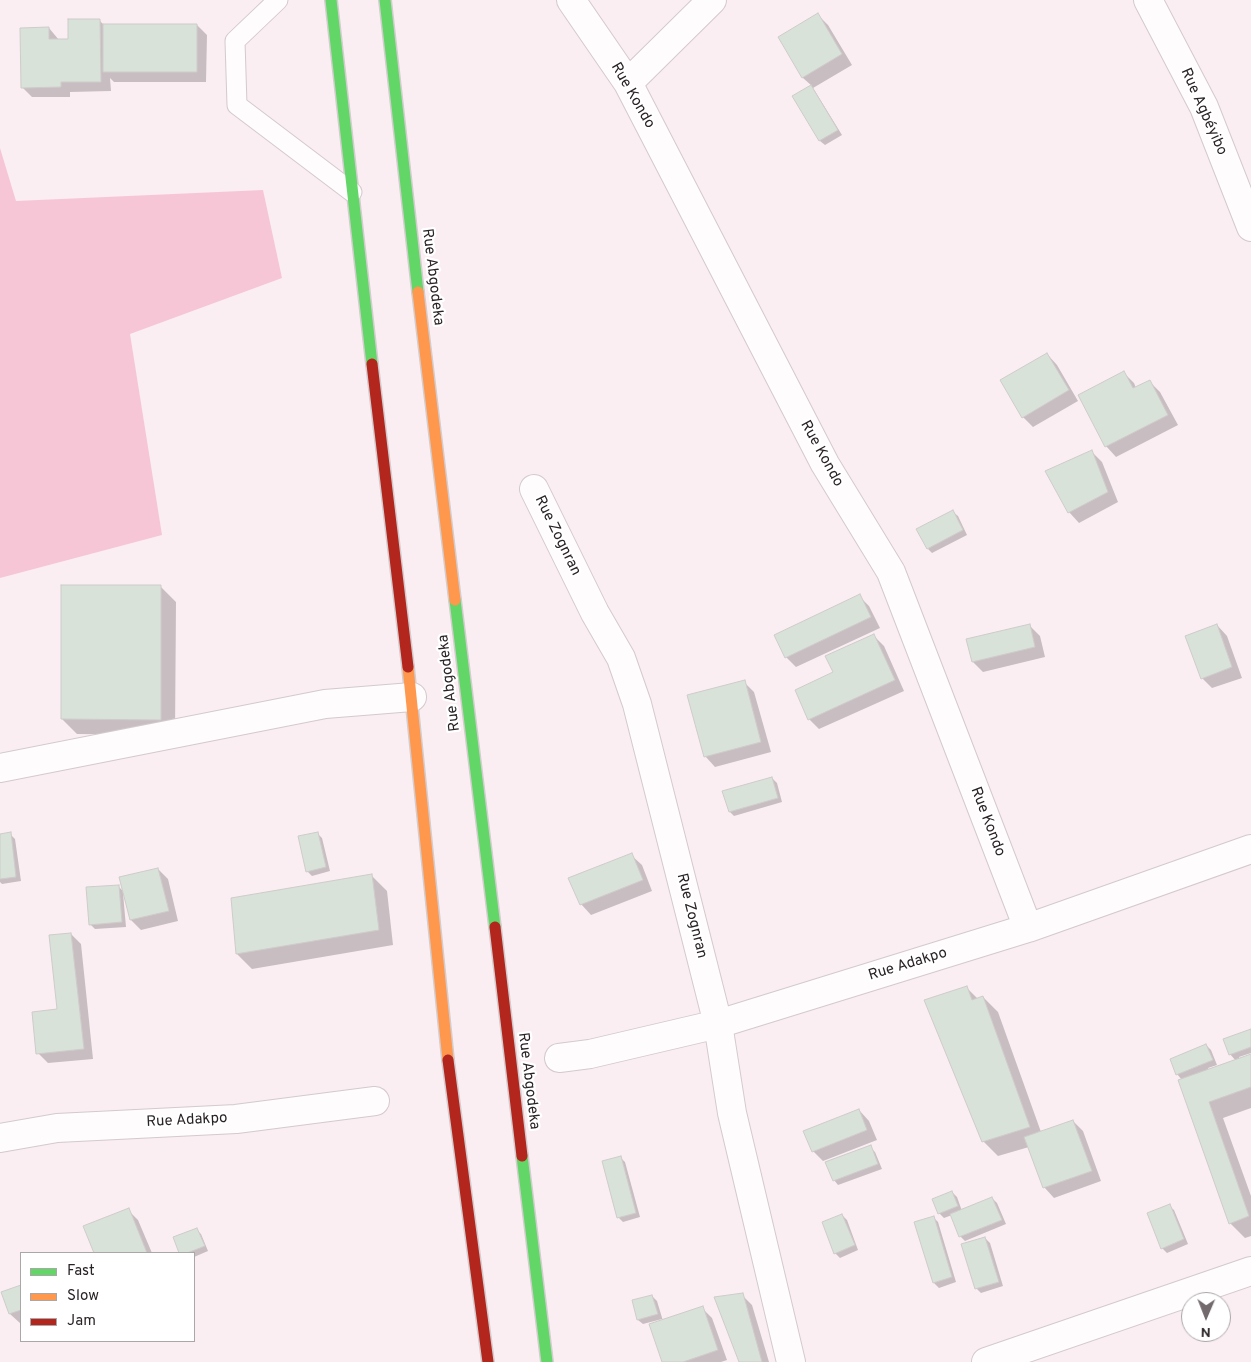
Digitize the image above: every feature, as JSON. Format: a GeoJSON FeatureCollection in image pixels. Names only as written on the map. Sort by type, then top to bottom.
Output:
{"type":"FeatureCollection","features":[{"type":"Feature","properties":{"kind":"main road"},"geometry":{"type":"LineString","coordinates":[[331,0],[412,697],[447,1054],[488,1362]]}},
{"type":"Feature","properties":{"kind":"main road","name":"Rue Abgodeka"},"geometry":{"type":"LineString","coordinates":[[385,0],[413,251],[547,1362]]}},
{"type":"Feature","properties":{"kind":"street","name":"Rue Kondo"},"geometry":{"type":"LineString","coordinates":[[571,0],[628,83],[825,464],[891,572],[1028,928]]}},
{"type":"Feature","properties":{"kind":"street"},"geometry":{"type":"LineString","coordinates":[[628,83],[712,0]]}},
{"type":"Feature","properties":{"kind":"street","name":"Rue Agbéyibo"},"geometry":{"type":"LineString","coordinates":[[1148,0],[1204,107],[1251,227]]}},
{"type":"Feature","properties":{"kind":"street","name":"Rue Zognran"},"geometry":{"type":"LineString","coordinates":[[534,489],[595,612],[621,658],[636,704],[718,1024],[732,1112],[791,1362]]}},
{"type":"Feature","properties":{"kind":"street"},"geometry":{"type":"LineString","coordinates":[[0,768],[325,704],[412,697]]}},
{"type":"Feature","properties":{"kind":"street","name":"Rue Adakpo"},"geometry":{"type":"LineString","coordinates":[[559,1058],[590,1054],[718,1024],[1028,928],[1251,849]]}},
{"type":"Feature","properties":{"kind":"street","name":"Rue Adakpo"},"geometry":{"type":"LineString","coordinates":[[0,1138],[57,1128],[236,1119],[375,1101]]}},
{"type":"Feature","properties":{"kind":"street"},"geometry":{"type":"LineString","coordinates":[[986,1362],[1251,1271]]}},
{"type":"Feature","properties":{"kind":"lane"},"geometry":{"type":"LineString","coordinates":[[278,0],[235,41],[237,105],[352,192]]}},
{"type":"Feature","properties":{"kind":"shaded area"},"geometry":{"type":"Polygon","coordinates":[[[0,148],[16,201],[263,190],[282,278],[130,334],[162,535],[0,578],[0,148]]]}},
{"type":"Feature","properties":{"kind":"building"},"geometry":{"type":"Polygon","coordinates":[[[818,13],[842,54],[802,78],[778,37],[818,13]]]}},
{"type":"Feature","properties":{"kind":"building"},"geometry":{"type":"Polygon","coordinates":[[[68,19],[100,19],[101,82],[61,82],[61,87],[21,88],[20,28],[49,27],[49,39],[68,39],[68,19]]]}},
{"type":"Feature","properties":{"kind":"building"},"geometry":{"type":"Polygon","coordinates":[[[103,24],[197,24],[197,72],[103,72],[103,24]]]}},
{"type":"Feature","properties":{"kind":"building"},"geometry":{"type":"Polygon","coordinates":[[[811,85],[838,130],[819,141],[792,96],[811,85]]]}},
{"type":"Feature","properties":{"kind":"building"},"geometry":{"type":"Polygon","coordinates":[[[1047,353],[1069,390],[1022,418],[1000,380],[1047,353]]]}},
{"type":"Feature","properties":{"kind":"building"},"geometry":{"type":"Polygon","coordinates":[[[1124,371],[1133,388],[1150,380],[1168,415],[1105,447],[1078,395],[1124,371]]]}},
{"type":"Feature","properties":{"kind":"building"},"geometry":{"type":"Polygon","coordinates":[[[1092,450],[1108,492],[1068,513],[1045,471],[1092,450]]]}},
{"type":"Feature","properties":{"kind":"building"},"geometry":{"type":"Polygon","coordinates":[[[953,510],[963,530],[927,549],[916,529],[953,510]]]}},
{"type":"Feature","properties":{"kind":"building"},"geometry":{"type":"Polygon","coordinates":[[[61,585],[161,585],[161,720],[61,719],[61,585]]]}},
{"type":"Feature","properties":{"kind":"building"},"geometry":{"type":"Polygon","coordinates":[[[860,594],[871,617],[785,658],[774,635],[860,594]]]}},
{"type":"Feature","properties":{"kind":"building"},"geometry":{"type":"Polygon","coordinates":[[[1030,624],[1035,647],[972,662],[966,639],[1030,624]]]}},
{"type":"Feature","properties":{"kind":"building"},"geometry":{"type":"Polygon","coordinates":[[[1217,624],[1232,667],[1201,679],[1185,636],[1217,624]]]}},
{"type":"Feature","properties":{"kind":"building"},"geometry":{"type":"Polygon","coordinates":[[[874,634],[895,680],[808,720],[795,690],[833,672],[825,656],[874,634]]]}},
{"type":"Feature","properties":{"kind":"building"},"geometry":{"type":"Polygon","coordinates":[[[745,680],[761,742],[704,757],[687,695],[745,680]]]}},
{"type":"Feature","properties":{"kind":"building"},"geometry":{"type":"Polygon","coordinates":[[[772,777],[778,798],[729,812],[722,791],[772,777]]]}},
{"type":"Feature","properties":{"kind":"building"},"geometry":{"type":"Polygon","coordinates":[[[11,832],[16,877],[0,879],[0,834],[11,832]]]}},
{"type":"Feature","properties":{"kind":"building"},"geometry":{"type":"Polygon","coordinates":[[[318,832],[326,867],[306,872],[298,836],[318,832]]]}},
{"type":"Feature","properties":{"kind":"building"},"geometry":{"type":"Polygon","coordinates":[[[632,853],[643,880],[580,905],[568,878],[632,853]]]}},
{"type":"Feature","properties":{"kind":"building"},"geometry":{"type":"Polygon","coordinates":[[[158,868],[169,911],[130,920],[119,877],[158,868]]]}},
{"type":"Feature","properties":{"kind":"building"},"geometry":{"type":"Polygon","coordinates":[[[372,874],[379,930],[236,954],[231,898],[372,874]]]}},
{"type":"Feature","properties":{"kind":"building"},"geometry":{"type":"Polygon","coordinates":[[[119,885],[122,922],[89,925],[86,887],[119,885]]]}},
{"type":"Feature","properties":{"kind":"building"},"geometry":{"type":"Polygon","coordinates":[[[71,933],[84,1049],[36,1054],[32,1012],[57,1009],[49,935],[71,933]]]}},
{"type":"Feature","properties":{"kind":"building"},"geometry":{"type":"Polygon","coordinates":[[[967,986],[972,1000],[983,996],[1030,1127],[982,1142],[924,1000],[967,986]]]}},
{"type":"Feature","properties":{"kind":"building"},"geometry":{"type":"Polygon","coordinates":[[[1251,1029],[1251,1047],[1229,1055],[1223,1039],[1251,1029]]]}},
{"type":"Feature","properties":{"kind":"building"},"geometry":{"type":"Polygon","coordinates":[[[1206,1044],[1213,1060],[1176,1075],[1170,1059],[1206,1044]]]}},
{"type":"Feature","properties":{"kind":"building"},"geometry":{"type":"Polygon","coordinates":[[[1251,1054],[1251,1087],[1209,1102],[1249,1216],[1229,1224],[1178,1080],[1251,1054]]]}},
{"type":"Feature","properties":{"kind":"building"},"geometry":{"type":"Polygon","coordinates":[[[859,1109],[867,1130],[812,1152],[803,1131],[859,1109]]]}},
{"type":"Feature","properties":{"kind":"building"},"geometry":{"type":"Polygon","coordinates":[[[1073,1120],[1092,1171],[1043,1188],[1024,1137],[1073,1120]]]}},
{"type":"Feature","properties":{"kind":"building"},"geometry":{"type":"Polygon","coordinates":[[[871,1145],[878,1164],[833,1181],[825,1162],[871,1145]]]}},
{"type":"Feature","properties":{"kind":"building"},"geometry":{"type":"Polygon","coordinates":[[[621,1156],[636,1213],[617,1218],[602,1161],[621,1156]]]}},
{"type":"Feature","properties":{"kind":"building"},"geometry":{"type":"Polygon","coordinates":[[[952,1191],[958,1206],[938,1214],[932,1199],[952,1191]]]}},
{"type":"Feature","properties":{"kind":"building"},"geometry":{"type":"Polygon","coordinates":[[[992,1197],[1002,1220],[959,1237],[950,1214],[992,1197]]]}},
{"type":"Feature","properties":{"kind":"building"},"geometry":{"type":"Polygon","coordinates":[[[1170,1204],[1184,1239],[1161,1249],[1147,1213],[1170,1204]]]}},
{"type":"Feature","properties":{"kind":"building"},"geometry":{"type":"Polygon","coordinates":[[[129,1208],[147,1252],[94,1252],[83,1226],[129,1208]]]}},
{"type":"Feature","properties":{"kind":"building"},"geometry":{"type":"Polygon","coordinates":[[[842,1214],[855,1245],[834,1254],[822,1222],[842,1214]]]}},
{"type":"Feature","properties":{"kind":"building"},"geometry":{"type":"Polygon","coordinates":[[[934,1216],[952,1277],[933,1283],[914,1222],[934,1216]]]}},
{"type":"Feature","properties":{"kind":"building"},"geometry":{"type":"Polygon","coordinates":[[[197,1228],[205,1246],[190,1252],[179,1252],[173,1237],[197,1228]]]}},
{"type":"Feature","properties":{"kind":"building"},"geometry":{"type":"Polygon","coordinates":[[[985,1237],[999,1282],[975,1289],[961,1244],[985,1237]]]}},
{"type":"Feature","properties":{"kind":"building"},"geometry":{"type":"Polygon","coordinates":[[[20,1285],[20,1310],[9,1314],[1,1292],[20,1285]]]}},
{"type":"Feature","properties":{"kind":"building"},"geometry":{"type":"Polygon","coordinates":[[[743,1293],[762,1362],[739,1362],[714,1297],[743,1293]]]}},
{"type":"Feature","properties":{"kind":"building"},"geometry":{"type":"Polygon","coordinates":[[[652,1295],[658,1314],[637,1320],[632,1300],[652,1295]]]}},
{"type":"Feature","properties":{"kind":"building"},"geometry":{"type":"Polygon","coordinates":[[[703,1306],[718,1350],[683,1362],[662,1362],[649,1324],[703,1306]]]}},
{"type":"Feature","properties":{"kind":"traffic: fast"},"geometry":{"type":"LineString","coordinates":[[331,0],[372,364]]}},
{"type":"Feature","properties":{"kind":"traffic: fast"},"geometry":{"type":"LineString","coordinates":[[385,0],[418,292]]}},
{"type":"Feature","properties":{"kind":"traffic: fast"},"geometry":{"type":"LineString","coordinates":[[455,600],[495,927]]}},
{"type":"Feature","properties":{"kind":"traffic: fast"},"geometry":{"type":"LineString","coordinates":[[522,1156],[547,1362]]}},
{"type":"Feature","properties":{"kind":"traffic: slow"},"geometry":{"type":"LineString","coordinates":[[418,292],[455,600]]}},
{"type":"Feature","properties":{"kind":"traffic: slow"},"geometry":{"type":"LineString","coordinates":[[408,667],[448,1060]]}},
{"type":"Feature","properties":{"kind":"traffic: jam"},"geometry":{"type":"LineString","coordinates":[[372,364],[408,667]]}},
{"type":"Feature","properties":{"kind":"traffic: jam"},"geometry":{"type":"LineString","coordinates":[[495,927],[522,1156]]}},
{"type":"Feature","properties":{"kind":"traffic: jam"},"geometry":{"type":"LineString","coordinates":[[448,1060],[488,1362]]}}]}
